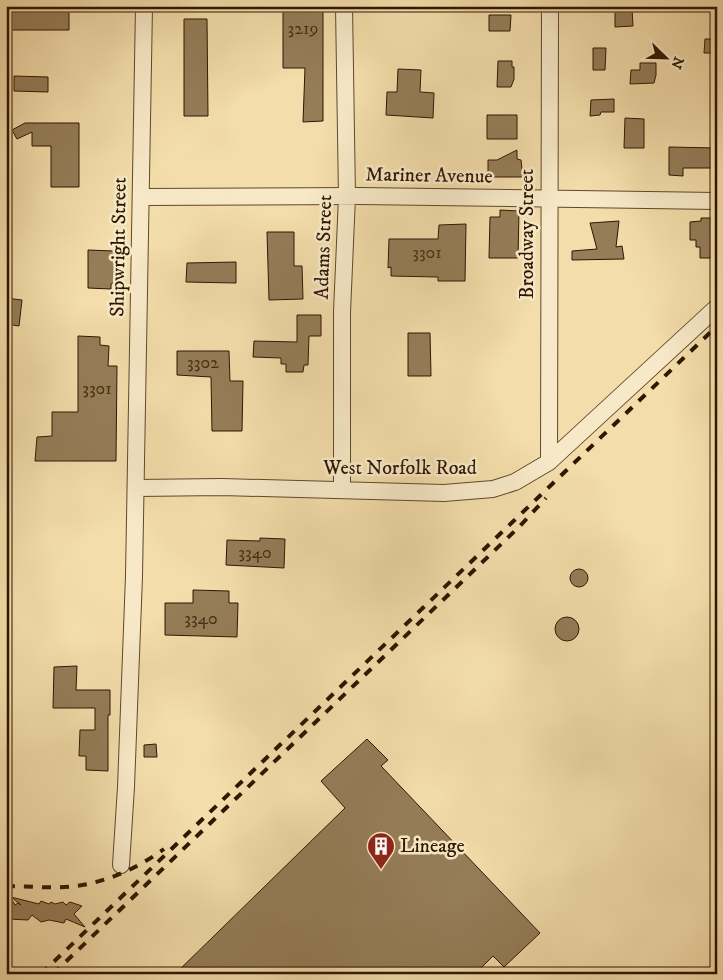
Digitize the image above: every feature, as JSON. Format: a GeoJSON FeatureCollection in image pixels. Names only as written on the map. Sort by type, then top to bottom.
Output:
{"type":"FeatureCollection","features":[{"type":"Feature","properties":{"kind":"street","name":"Shipwright Street"},"geometry":{"type":"LineString","coordinates":[[121,865],[126,787],[136,488],[144,6]]}},
{"type":"Feature","properties":{"kind":"street","name":"Adams Street"},"geometry":{"type":"LineString","coordinates":[[342,489],[342,312],[347,197],[344,6]]}},
{"type":"Feature","properties":{"kind":"street","name":"Broadway Street"},"geometry":{"type":"LineString","coordinates":[[549,462],[550,6]]}},
{"type":"Feature","properties":{"kind":"street","name":"Mariner Avenue"},"geometry":{"type":"LineString","coordinates":[[141,197],[717,201]]}},
{"type":"Feature","properties":{"kind":"street","name":"West Norfolk Road"},"geometry":{"type":"LineString","coordinates":[[136,488],[342,489],[444,494],[484,490],[515,482],[549,462],[717,306]]}},
{"type":"Feature","properties":{"kind":"building"},"geometry":{"type":"Polygon","coordinates":[[[6,6],[69,6],[69,30],[6,30],[6,6]]]}},
{"type":"Feature","properties":{"kind":"building"},"geometry":{"type":"Polygon","coordinates":[[[283,6],[323,6],[323,121],[303,122],[305,68],[283,68],[283,6]]]}},
{"type":"Feature","properties":{"kind":"building"},"geometry":{"type":"Polygon","coordinates":[[[632,8],[633,26],[615,27],[615,9],[632,8]]]}},
{"type":"Feature","properties":{"kind":"building"},"geometry":{"type":"Polygon","coordinates":[[[489,15],[511,15],[510,31],[489,31],[489,15]]]}},
{"type":"Feature","properties":{"kind":"building"},"geometry":{"type":"Polygon","coordinates":[[[184,19],[207,19],[208,116],[184,116],[184,19]]]}},
{"type":"Feature","properties":{"kind":"building"},"geometry":{"type":"Polygon","coordinates":[[[705,39],[717,39],[717,53],[704,53],[705,39]]]}},
{"type":"Feature","properties":{"kind":"building"},"geometry":{"type":"Polygon","coordinates":[[[593,48],[606,48],[605,70],[593,70],[593,48]]]}},
{"type":"Feature","properties":{"kind":"building"},"geometry":{"type":"Polygon","coordinates":[[[498,61],[512,61],[514,79],[511,87],[497,87],[498,61]]]}},
{"type":"Feature","properties":{"kind":"building"},"geometry":{"type":"Polygon","coordinates":[[[640,63],[656,63],[654,83],[630,84],[631,70],[640,70],[640,63]]]}},
{"type":"Feature","properties":{"kind":"building"},"geometry":{"type":"Polygon","coordinates":[[[398,69],[421,70],[420,92],[434,93],[433,118],[386,115],[387,92],[397,92],[398,69]]]}},
{"type":"Feature","properties":{"kind":"building"},"geometry":{"type":"Polygon","coordinates":[[[14,76],[48,77],[48,92],[14,91],[14,76]]]}},
{"type":"Feature","properties":{"kind":"building"},"geometry":{"type":"Polygon","coordinates":[[[614,99],[614,112],[601,112],[600,115],[590,116],[591,100],[614,99]]]}},
{"type":"Feature","properties":{"kind":"building"},"geometry":{"type":"Polygon","coordinates":[[[487,115],[517,115],[517,139],[487,139],[487,115]]]}},
{"type":"Feature","properties":{"kind":"building"},"geometry":{"type":"Polygon","coordinates":[[[625,118],[644,119],[644,148],[624,148],[625,118]]]}},
{"type":"Feature","properties":{"kind":"building"},"geometry":{"type":"Polygon","coordinates":[[[25,123],[79,123],[79,187],[51,187],[51,146],[32,146],[32,132],[17,139],[12,130],[25,123]]]}},
{"type":"Feature","properties":{"kind":"building"},"geometry":{"type":"Polygon","coordinates":[[[669,147],[717,148],[717,168],[683,168],[683,176],[669,175],[669,147]]]}},
{"type":"Feature","properties":{"kind":"building"},"geometry":{"type":"Polygon","coordinates":[[[517,150],[517,159],[521,160],[523,177],[488,177],[488,160],[497,160],[517,150]]]}},
{"type":"Feature","properties":{"kind":"building"},"geometry":{"type":"Polygon","coordinates":[[[500,210],[519,211],[518,258],[489,258],[490,217],[500,217],[500,210]]]}},
{"type":"Feature","properties":{"kind":"building"},"geometry":{"type":"Polygon","coordinates":[[[701,218],[717,218],[717,258],[700,258],[700,247],[696,247],[696,240],[690,240],[690,222],[701,221],[701,218]]]}},
{"type":"Feature","properties":{"kind":"building"},"geometry":{"type":"Polygon","coordinates":[[[619,221],[616,247],[622,246],[624,259],[572,260],[572,251],[597,249],[590,223],[619,221]]]}},
{"type":"Feature","properties":{"kind":"building"},"geometry":{"type":"Polygon","coordinates":[[[466,224],[465,281],[438,281],[438,277],[391,276],[391,267],[388,268],[389,239],[438,239],[439,225],[466,224]]]}},
{"type":"Feature","properties":{"kind":"building"},"geometry":{"type":"Polygon","coordinates":[[[267,232],[294,232],[294,266],[302,266],[303,299],[269,300],[267,232]]]}},
{"type":"Feature","properties":{"kind":"building"},"geometry":{"type":"Polygon","coordinates":[[[88,250],[114,251],[114,283],[111,284],[111,289],[88,288],[88,250]]]}},
{"type":"Feature","properties":{"kind":"building"},"geometry":{"type":"Polygon","coordinates":[[[236,262],[236,283],[186,282],[187,263],[236,262]]]}},
{"type":"Feature","properties":{"kind":"building"},"geometry":{"type":"Polygon","coordinates":[[[6,298],[22,300],[19,326],[6,324],[6,298]]]}},
{"type":"Feature","properties":{"kind":"building"},"geometry":{"type":"Polygon","coordinates":[[[297,315],[321,315],[321,336],[309,336],[308,365],[304,365],[303,372],[286,372],[286,364],[281,364],[281,358],[253,357],[254,341],[297,342],[297,315]]]}},
{"type":"Feature","properties":{"kind":"building"},"geometry":{"type":"Polygon","coordinates":[[[408,333],[430,333],[431,376],[408,376],[408,333]]]}},
{"type":"Feature","properties":{"kind":"building"},"geometry":{"type":"Polygon","coordinates":[[[78,336],[100,337],[100,345],[109,346],[108,366],[117,366],[116,461],[35,461],[37,437],[52,436],[52,412],[78,412],[78,336]]]}},
{"type":"Feature","properties":{"kind":"building"},"geometry":{"type":"Polygon","coordinates":[[[177,351],[229,351],[230,381],[243,381],[242,431],[212,431],[211,377],[177,375],[177,351]]]}},
{"type":"Feature","properties":{"kind":"building"},"geometry":{"type":"Polygon","coordinates":[[[260,538],[285,539],[284,568],[226,565],[227,540],[260,541],[260,538]]]}},
{"type":"Feature","properties":{"kind":"building"},"geometry":{"type":"Polygon","coordinates":[[[579,569],[585,572],[588,578],[585,584],[579,587],[573,584],[570,578],[573,572],[579,569]]]}},
{"type":"Feature","properties":{"kind":"building"},"geometry":{"type":"Polygon","coordinates":[[[193,590],[229,591],[229,603],[238,603],[237,637],[165,635],[165,603],[193,603],[193,590]]]}},
{"type":"Feature","properties":{"kind":"building"},"geometry":{"type":"Polygon","coordinates":[[[567,617],[576,620],[579,629],[576,638],[567,641],[558,638],[555,629],[558,620],[567,617]]]}},
{"type":"Feature","properties":{"kind":"building"},"geometry":{"type":"Polygon","coordinates":[[[77,666],[76,690],[110,690],[108,771],[86,770],[86,756],[79,756],[80,730],[95,730],[95,708],[53,708],[54,667],[77,666]]]}},
{"type":"Feature","properties":{"kind":"building","name":"Lineage"},"geometry":{"type":"Polygon","coordinates":[[[367,739],[388,760],[381,766],[540,933],[504,967],[493,956],[475,974],[175,974],[345,808],[321,781],[367,739]]]}},
{"type":"Feature","properties":{"kind":"building"},"geometry":{"type":"Polygon","coordinates":[[[156,744],[157,757],[144,757],[144,745],[156,744]]]}},
{"type":"Feature","properties":{"kind":"building"},"geometry":{"type":"Polygon","coordinates":[[[6,890],[15,905],[18,903],[21,905],[11,897],[39,904],[41,901],[49,904],[51,902],[55,904],[63,902],[66,905],[70,902],[82,906],[74,914],[85,927],[66,919],[64,923],[49,920],[41,922],[32,915],[28,920],[8,919],[6,890]]]}},
{"type":"Feature","properties":{"kind":"railway"},"geometry":{"type":"LineString","coordinates":[[41,974],[717,326]]}},
{"type":"Feature","properties":{"kind":"railway"},"geometry":{"type":"LineString","coordinates":[[53,974],[519,527],[546,498]]}},
{"type":"Feature","properties":{"kind":"railway"},"geometry":{"type":"LineString","coordinates":[[6,886],[59,887],[88,884],[122,873],[164,849]]}},
{"type":"Feature","properties":{"kind":"place","name":"Lineage"},"geometry":{"type":"Point","coordinates":[381,870]}}]}
